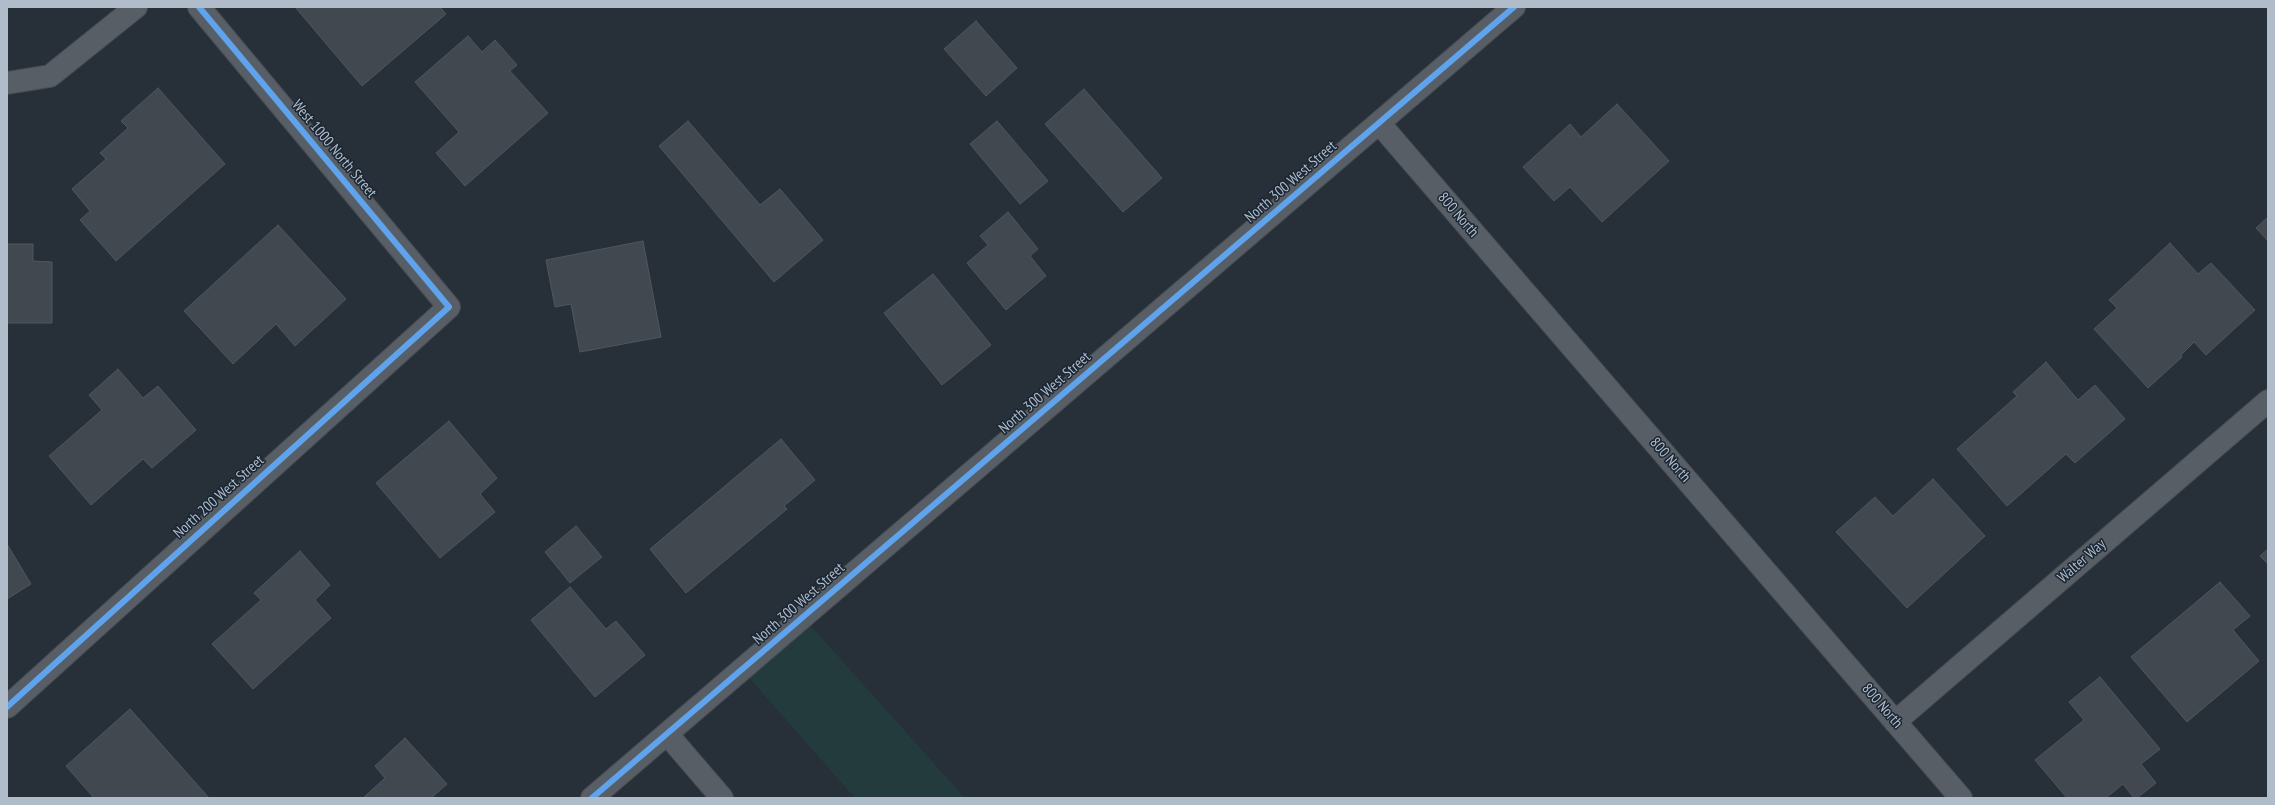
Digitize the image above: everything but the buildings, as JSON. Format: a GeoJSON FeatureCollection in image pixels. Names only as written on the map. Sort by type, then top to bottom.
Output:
{"type":"FeatureCollection","features":[{"type":"Feature","properties":{"kind":"street"},"geometry":{"type":"LineString","coordinates":[[7,83],[50,76],[136,7]]}},
{"type":"Feature","properties":{"kind":"street","name":"West 1000 North Street"},"geometry":{"type":"LineString","coordinates":[[199,7],[449,307]]}},
{"type":"Feature","properties":{"kind":"street","name":"North 300 West Street"},"geometry":{"type":"LineString","coordinates":[[592,798],[1514,7]]}},
{"type":"Feature","properties":{"kind":"street","name":"800 North"},"geometry":{"type":"LineString","coordinates":[[1379,123],[1961,798]]}},
{"type":"Feature","properties":{"kind":"street","name":"North 200 West Street"},"geometry":{"type":"LineString","coordinates":[[7,707],[449,307]]}},
{"type":"Feature","properties":{"kind":"street","name":"Walter Way"},"geometry":{"type":"LineString","coordinates":[[1895,722],[2268,401]]}},
{"type":"Feature","properties":{"kind":"street"},"geometry":{"type":"LineString","coordinates":[[667,734],[722,798]]}},
{"type":"Feature","properties":{"kind":"green space"},"geometry":{"type":"Polygon","coordinates":[[[803,617],[965,798],[855,798],[742,670],[803,617]]]}},
{"type":"Feature","properties":{"kind":"cycle path"},"geometry":{"type":"LineString","coordinates":[[7,707],[449,307],[199,7]]}},
{"type":"Feature","properties":{"kind":"cycle path"},"geometry":{"type":"LineString","coordinates":[[592,798],[1514,7]]}}]}
